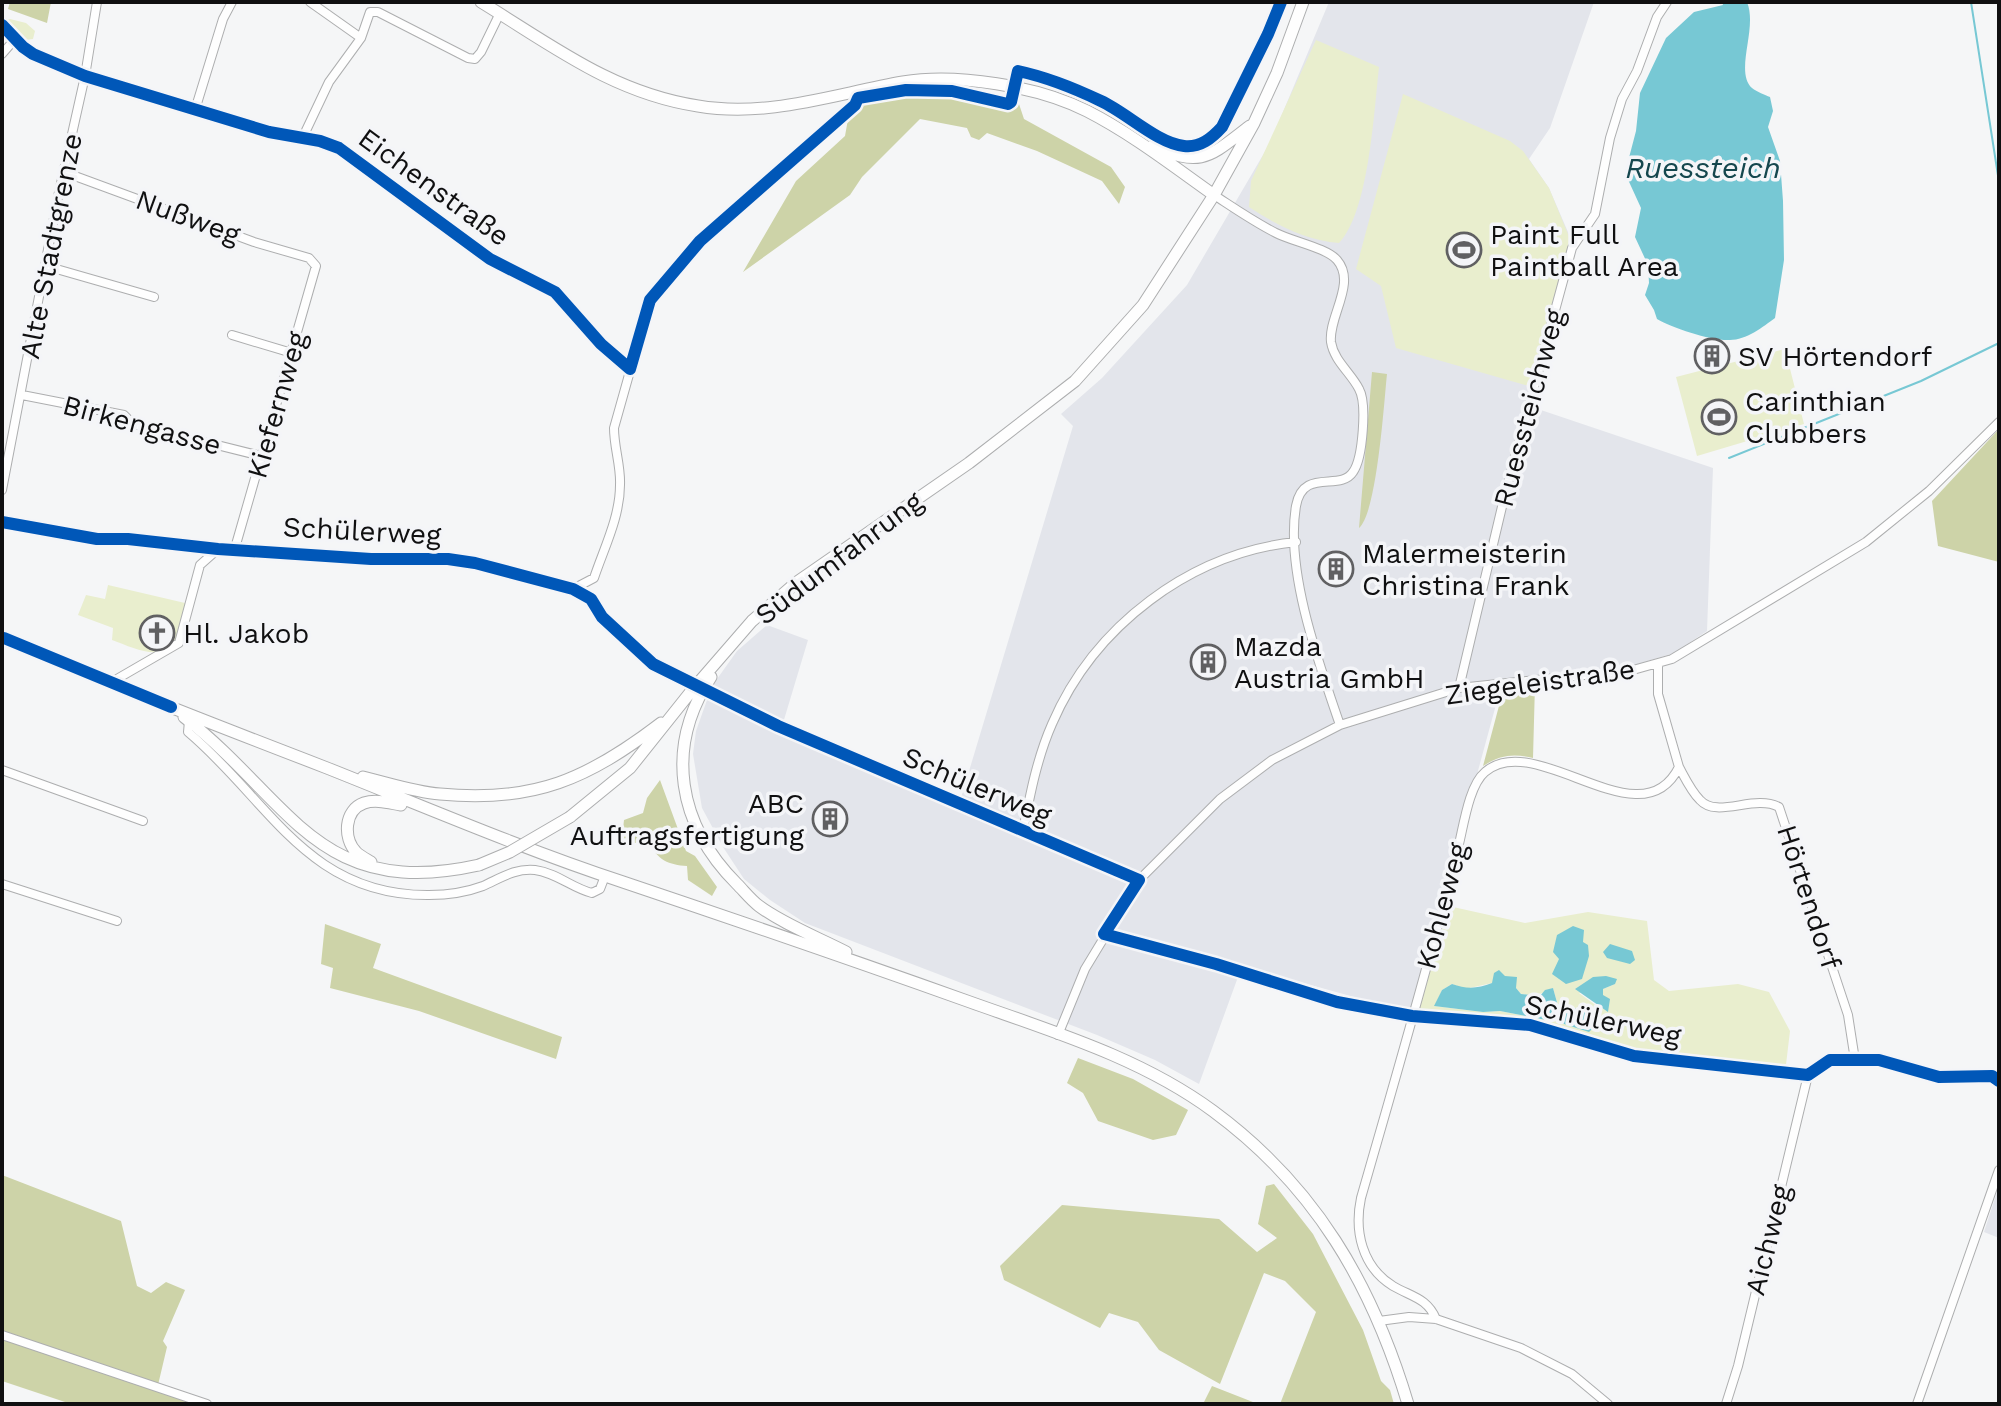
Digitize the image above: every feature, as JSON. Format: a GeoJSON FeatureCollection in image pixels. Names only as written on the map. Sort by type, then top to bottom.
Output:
{"type":"FeatureCollection","features":[{"type":"Feature","properties":{"kind":"main road"},"geometry":{"type":"LineString","coordinates":[[481,2],[600,76],[668,100],[725,109],[771,108],[907,81],[955,81],[1004,86],[1075,106],[1129,137],[1214,195]]}},
{"type":"Feature","properties":{"kind":"main road","name":"Südumfahrung"},"geometry":{"type":"LineString","coordinates":[[171,707],[227,753],[298,828],[316,842],[356,862],[382,869],[426,873],[479,865],[510,852],[570,817],[630,768],[752,621],[797,582],[969,463],[1075,381],[1143,305],[1214,195],[1254,123],[1277,73],[1303,2]]}},
{"type":"Feature","properties":{"kind":"main road"},"geometry":{"type":"LineString","coordinates":[[1129,137],[1172,155],[1196,159],[1216,151],[1254,123]]}},
{"type":"Feature","properties":{"kind":"main road"},"geometry":{"type":"LineString","coordinates":[[3,638],[423,809],[605,876],[878,969],[1122,1058],[1152,1072],[1183,1090],[1240,1132],[1297,1187],[1332,1232],[1379,1321],[1408,1404]]}},
{"type":"Feature","properties":{"kind":"main road"},"geometry":{"type":"LineString","coordinates":[[735,642],[701,692],[686,731],[683,748],[685,792],[699,834],[716,863],[759,905],[878,969]]}},
{"type":"Feature","properties":{"kind":"main road"},"geometry":{"type":"LineString","coordinates":[[330,770],[438,794],[497,796],[556,785],[601,766],[677,710]]}},
{"type":"Feature","properties":{"kind":"main road"},"geometry":{"type":"LineString","coordinates":[[382,869],[356,853],[347,823],[350,814],[365,802],[377,801],[423,809]]}},
{"type":"Feature","properties":{"kind":"street","name":"Alte Stadtgrenze"},"geometry":{"type":"LineString","coordinates":[[2,490],[97,2]]}},
{"type":"Feature","properties":{"kind":"street"},"geometry":{"type":"LineString","coordinates":[[195,110],[223,19],[232,2]]}},
{"type":"Feature","properties":{"kind":"street"},"geometry":{"type":"LineString","coordinates":[[310,2],[361,38]]}},
{"type":"Feature","properties":{"kind":"street","name":"Ruessteichweg"},"geometry":{"type":"LineString","coordinates":[[1459,688],[1505,494],[1572,248],[1595,214],[1610,138],[1622,99],[1637,71],[1657,17],[1667,2]]}},
{"type":"Feature","properties":{"kind":"street"},"geometry":{"type":"LineString","coordinates":[[302,139],[329,82],[361,38],[370,12],[378,12],[475,59],[500,13]]}},
{"type":"Feature","properties":{"kind":"street","name":"Eichenstraße"},"geometry":{"type":"LineString","coordinates":[[2,25],[33,54],[85,76],[195,110],[339,148],[490,259],[555,292],[601,344],[630,369]]}},
{"type":"Feature","properties":{"kind":"street"},"geometry":{"type":"LineString","coordinates":[[2,54],[15,39]]}},
{"type":"Feature","properties":{"kind":"street"},"geometry":{"type":"LineString","coordinates":[[591,599],[594,578],[619,503],[620,472],[614,449],[614,428],[650,300],[700,241],[855,105],[860,90]]}},
{"type":"Feature","properties":{"kind":"street","name":"Nußweg"},"geometry":{"type":"LineString","coordinates":[[64,172],[314,261]]}},
{"type":"Feature","properties":{"kind":"street"},"geometry":{"type":"LineString","coordinates":[[1214,195],[1276,233],[1329,254],[1337,260],[1342,271],[1343,283],[1331,339],[1336,356],[1359,388],[1365,403],[1360,443],[1354,471],[1346,478],[1312,483],[1302,492],[1296,505],[1296,542],[1307,624],[1340,725]]}},
{"type":"Feature","properties":{"kind":"street","name":"Kiefernweg"},"geometry":{"type":"LineString","coordinates":[[235,548],[316,271],[314,261]]}},
{"type":"Feature","properties":{"kind":"street"},"geometry":{"type":"LineString","coordinates":[[46,266],[154,297]]}},
{"type":"Feature","properties":{"kind":"street"},"geometry":{"type":"LineString","coordinates":[[232,335],[292,353]]}},
{"type":"Feature","properties":{"kind":"street","name":"Birkengasse"},"geometry":{"type":"LineString","coordinates":[[22,395],[124,415],[133,424],[261,456]]}},
{"type":"Feature","properties":{"kind":"street","name":"Ziegeleistraße"},"geometry":{"type":"LineString","coordinates":[[1058,1035],[1085,969],[1139,880],[1194,822],[1250,775],[1298,745],[1340,725],[1459,688],[1619,672],[1658,664],[1689,651],[1866,542],[1929,491],[1999,422]]}},
{"type":"Feature","properties":{"kind":"street","name":"Schülerweg"},"geometry":{"type":"LineString","coordinates":[[2,522],[97,539],[371,559],[448,559],[475,563],[573,589],[591,599],[602,617],[653,664],[684,678]]}},
{"type":"Feature","properties":{"kind":"street"},"geometry":{"type":"LineString","coordinates":[[1023,831],[1039,760],[1059,709],[1087,665],[1123,623],[1163,590],[1205,568],[1252,549],[1296,542]]}},
{"type":"Feature","properties":{"kind":"street"},"geometry":{"type":"LineString","coordinates":[[193,546],[200,565]]}},
{"type":"Feature","properties":{"kind":"street"},"geometry":{"type":"LineString","coordinates":[[110,683],[179,643],[200,565],[218,549]]}},
{"type":"Feature","properties":{"kind":"street"},"geometry":{"type":"LineString","coordinates":[[573,589],[594,578]]}},
{"type":"Feature","properties":{"kind":"street"},"geometry":{"type":"LineString","coordinates":[[1658,664],[1658,694],[1679,767]]}},
{"type":"Feature","properties":{"kind":"street","name":"Schülerweg"},"geometry":{"type":"LineString","coordinates":[[711,692],[778,726],[1139,880]]}},
{"type":"Feature","properties":{"kind":"street"},"geometry":{"type":"LineString","coordinates":[[189,721],[188,732],[229,769],[299,848],[336,872],[368,886],[402,894],[445,894],[482,887],[514,871],[523,870],[548,873],[592,893],[600,889],[605,876]]}},
{"type":"Feature","properties":{"kind":"street","name":"Kohleweg"},"geometry":{"type":"LineString","coordinates":[[1436,1319],[1423,1300],[1394,1286],[1374,1269],[1362,1247],[1357,1223],[1361,1198],[1473,791],[1482,775],[1501,764],[1523,763],[1553,769],[1611,790],[1644,793],[1667,785],[1679,767]]}},
{"type":"Feature","properties":{"kind":"street","name":"Hörtendorf"},"geometry":{"type":"LineString","coordinates":[[1679,767],[1706,806],[1716,809],[1764,802],[1779,807],[1848,1015],[1855,1060]]}},
{"type":"Feature","properties":{"kind":"street"},"geometry":{"type":"LineString","coordinates":[[2,770],[143,821]]}},
{"type":"Feature","properties":{"kind":"street"},"geometry":{"type":"LineString","coordinates":[[2,884],[117,921]]}},
{"type":"Feature","properties":{"kind":"street","name":"Schülerweg"},"geometry":{"type":"LineString","coordinates":[[1104,934],[1216,964],[1337,1002],[1412,1016],[1530,1025],[1634,1056],[1808,1075],[1830,1060],[1879,1060],[1939,1077],[1992,1076],[1999,1081]]}},
{"type":"Feature","properties":{"kind":"street","name":"Aichweg"},"geometry":{"type":"LineString","coordinates":[[1726,1404],[1738,1366],[1808,1075]]}},
{"type":"Feature","properties":{"kind":"street"},"geometry":{"type":"LineString","coordinates":[[1917,1404],[1999,1170]]}},
{"type":"Feature","properties":{"kind":"street"},"geometry":{"type":"LineString","coordinates":[[1379,1321],[1409,1317],[1436,1319],[1521,1348],[1572,1374],[1608,1404]]}},
{"type":"Feature","properties":{"kind":"street"},"geometry":{"type":"LineString","coordinates":[[2,1335],[207,1404]]}},
{"type":"Feature","properties":{"kind":"shaded area"},"geometry":{"type":"Polygon","coordinates":[[[1329,2],[1594,2],[1550,128],[1529,159],[1549,188],[1571,239],[1526,405],[1713,468],[1707,631],[1674,653],[1631,666],[1503,679],[1412,1013],[1242,966],[1199,1084],[1155,1060],[1097,1035],[805,923],[744,879],[702,808],[693,754],[696,731],[712,686],[737,651],[767,625],[808,640],[780,733],[957,811],[1073,426],[1061,414],[1102,378],[1187,285],[1270,143],[1329,2]]]}},
{"type":"Feature","properties":{"kind":"shaded area"},"geometry":{"type":"Polygon","coordinates":[[[1999,1186],[1999,1238],[1984,1232],[1999,1186]]]}},
{"type":"Feature","properties":{"kind":"green space"},"geometry":{"type":"Polygon","coordinates":[[[10,2],[51,2],[47,23],[8,9],[10,2]]]}},
{"type":"Feature","properties":{"kind":"green space"},"geometry":{"type":"Polygon","coordinates":[[[6,20],[26,23],[35,31],[33,39],[25,40],[6,20]]]}},
{"type":"Feature","properties":{"kind":"green space"},"geometry":{"type":"Polygon","coordinates":[[[1316,40],[1379,67],[1364,185],[1349,228],[1339,243],[1292,231],[1249,207],[1251,181],[1316,40]]]}},
{"type":"Feature","properties":{"kind":"green space"},"geometry":{"type":"Polygon","coordinates":[[[906,92],[951,94],[1007,106],[1013,102],[1019,104],[1024,119],[1111,167],[1125,187],[1119,204],[1102,181],[1037,151],[987,133],[979,140],[971,137],[967,128],[920,119],[862,177],[850,195],[743,272],[796,181],[845,136],[848,119],[871,98],[906,92]]]}},
{"type":"Feature","properties":{"kind":"green space","name":"Paint Full Paintball Area"},"geometry":{"type":"Polygon","coordinates":[[[1403,94],[1510,141],[1523,151],[1549,188],[1570,239],[1529,386],[1396,348],[1381,286],[1356,269],[1403,94]]]}},
{"type":"Feature","properties":{"kind":"green space","name":"Carinthian Clubbers"},"geometry":{"type":"Polygon","coordinates":[[[1785,349],[1804,424],[1697,456],[1676,377],[1785,349]]]}},
{"type":"Feature","properties":{"kind":"green space"},"geometry":{"type":"Polygon","coordinates":[[[1372,372],[1387,374],[1371,502],[1359,528],[1372,372]]]}},
{"type":"Feature","properties":{"kind":"green space"},"geometry":{"type":"Polygon","coordinates":[[[1999,429],[1999,562],[1938,546],[1932,501],[1999,429]]]}},
{"type":"Feature","properties":{"kind":"green space"},"geometry":{"type":"Polygon","coordinates":[[[108,585],[185,603],[181,627],[169,647],[152,652],[133,648],[112,640],[113,628],[78,615],[86,595],[105,599],[108,585]]]}},
{"type":"Feature","properties":{"kind":"green space"},"geometry":{"type":"Polygon","coordinates":[[[1535,684],[1533,758],[1507,756],[1483,766],[1504,687],[1535,684]]]}},
{"type":"Feature","properties":{"kind":"green space"},"geometry":{"type":"Polygon","coordinates":[[[660,780],[686,851],[695,856],[717,887],[712,896],[688,880],[687,866],[664,860],[649,842],[631,843],[622,838],[624,820],[643,813],[647,798],[660,780]]]}},
{"type":"Feature","properties":{"kind":"green space"},"geometry":{"type":"Polygon","coordinates":[[[1444,905],[1525,923],[1588,912],[1647,921],[1654,980],[1669,991],[1738,984],[1769,992],[1790,1031],[1785,1073],[1634,1056],[1530,1025],[1412,1016],[1444,905]],[[1492,983],[1465,989],[1452,984],[1442,990],[1435,1006],[1500,1011],[1546,1020],[1558,1006],[1553,988],[1526,995],[1516,988],[1492,983]],[[1615,984],[1579,993],[1601,1009],[1603,989],[1615,984]]]}},
{"type":"Feature","properties":{"kind":"green space"},"geometry":{"type":"Polygon","coordinates":[[[325,924],[381,944],[373,968],[562,1037],[556,1059],[419,1011],[330,988],[333,968],[321,964],[325,924]]]}},
{"type":"Feature","properties":{"kind":"green space"},"geometry":{"type":"Polygon","coordinates":[[[1078,1058],[1133,1079],[1188,1110],[1176,1135],[1153,1140],[1098,1121],[1083,1093],[1067,1083],[1078,1058]]]}},
{"type":"Feature","properties":{"kind":"green space"},"geometry":{"type":"Polygon","coordinates":[[[2,1175],[121,1221],[137,1286],[151,1293],[166,1282],[185,1290],[163,1341],[167,1347],[158,1385],[216,1404],[71,1404],[2,1381],[2,1175]]]}},
{"type":"Feature","properties":{"kind":"green space"},"geometry":{"type":"Polygon","coordinates":[[[1274,1184],[1313,1234],[1363,1330],[1381,1381],[1390,1390],[1394,1404],[1280,1404],[1316,1312],[1285,1281],[1264,1273],[1220,1384],[1159,1350],[1138,1322],[1109,1313],[1100,1328],[1004,1280],[1000,1266],[1062,1205],[1219,1219],[1257,1252],[1277,1238],[1258,1224],[1266,1186],[1274,1184]]]}},
{"type":"Feature","properties":{"kind":"green space"},"geometry":{"type":"Polygon","coordinates":[[[1212,1386],[1258,1404],[1203,1404],[1212,1386]]]}},
{"type":"Feature","properties":{"kind":"water","name":"Ruessteich"},"geometry":{"type":"Polygon","coordinates":[[[1722,2],[1747,2],[1750,24],[1745,71],[1752,88],[1770,97],[1773,111],[1768,127],[1780,161],[1783,201],[1784,260],[1775,318],[1748,335],[1730,340],[1692,333],[1657,319],[1645,295],[1649,283],[1648,265],[1635,237],[1641,208],[1625,173],[1636,131],[1640,93],[1666,38],[1694,12],[1723,5],[1722,2]]]}},
{"type":"Feature","properties":{"kind":"water"},"geometry":{"type":"Polygon","coordinates":[[[1573,926],[1584,930],[1583,942],[1588,945],[1589,956],[1582,979],[1566,984],[1552,974],[1559,959],[1553,952],[1557,935],[1573,926]]]}},
{"type":"Feature","properties":{"kind":"water"},"geometry":{"type":"Polygon","coordinates":[[[1610,944],[1632,951],[1635,960],[1630,964],[1607,958],[1603,952],[1610,944]]]}},
{"type":"Feature","properties":{"kind":"water"},"geometry":{"type":"Polygon","coordinates":[[[1499,970],[1505,976],[1517,977],[1516,988],[1521,994],[1540,996],[1545,990],[1553,988],[1558,1006],[1546,1020],[1500,1011],[1434,1006],[1442,990],[1452,984],[1472,988],[1487,985],[1492,983],[1494,973],[1499,970]]]}},
{"type":"Feature","properties":{"kind":"water"},"geometry":{"type":"Polygon","coordinates":[[[1593,977],[1617,979],[1615,984],[1603,989],[1603,995],[1610,999],[1608,1012],[1575,989],[1593,977]]]}},
{"type":"Feature","properties":{"kind":"water"},"geometry":{"type":"Polygon","coordinates":[[[1569,1008],[1585,1009],[1593,1015],[1594,1027],[1589,1032],[1561,1023],[1569,1008]]]}},
{"type":"Feature","properties":{"kind":"waterway"},"geometry":{"type":"LineString","coordinates":[[1971,2],[1999,182]]}},
{"type":"Feature","properties":{"kind":"waterway"},"geometry":{"type":"LineString","coordinates":[[1729,458],[1921,381],[1999,343]]}},
{"type":"Feature","properties":{"kind":"cycle path"},"geometry":{"type":"LineString","coordinates":[[2,25],[33,54],[85,76],[269,132],[320,141],[339,148],[490,259],[555,292],[601,344],[630,369],[650,300],[700,241],[855,105],[858,98],[906,90],[952,91],[1008,104],[1018,71],[1101,101],[1174,144],[1200,144],[1222,127],[1281,2]]}},
{"type":"Feature","properties":{"kind":"cycle path"},"geometry":{"type":"LineString","coordinates":[[2,522],[97,539],[371,559],[448,559],[475,563],[573,589],[591,599],[602,617],[653,664],[778,726],[1139,880],[1104,934],[1216,964],[1337,1002],[1412,1016],[1530,1025],[1634,1056],[1808,1075],[1830,1060],[1879,1060],[1939,1077],[1992,1076],[1999,1081]]}},
{"type":"Feature","properties":{"kind":"cycle path"},"geometry":{"type":"LineString","coordinates":[[4,638],[171,707]]}},
{"type":"Feature","properties":{"kind":"place","name":"Paint Full Paintball Area"},"geometry":{"type":"Point","coordinates":[1464,250]}},
{"type":"Feature","properties":{"kind":"place","name":"SV Hörtendorf"},"geometry":{"type":"Point","coordinates":[1712,356]}},
{"type":"Feature","properties":{"kind":"place","name":"Carinthian Clubbers"},"geometry":{"type":"Point","coordinates":[1719,417]}},
{"type":"Feature","properties":{"kind":"place","name":"Malermeisterin Christina Frank"},"geometry":{"type":"Point","coordinates":[1336,569]}},
{"type":"Feature","properties":{"kind":"place","name":"Hl. Jakob"},"geometry":{"type":"Point","coordinates":[157,633]}},
{"type":"Feature","properties":{"kind":"place","name":"Mazda Austria GmbH"},"geometry":{"type":"Point","coordinates":[1208,662]}},
{"type":"Feature","properties":{"kind":"place","name":"ABC Auftragsfertigung"},"geometry":{"type":"Point","coordinates":[830,819]}}]}
